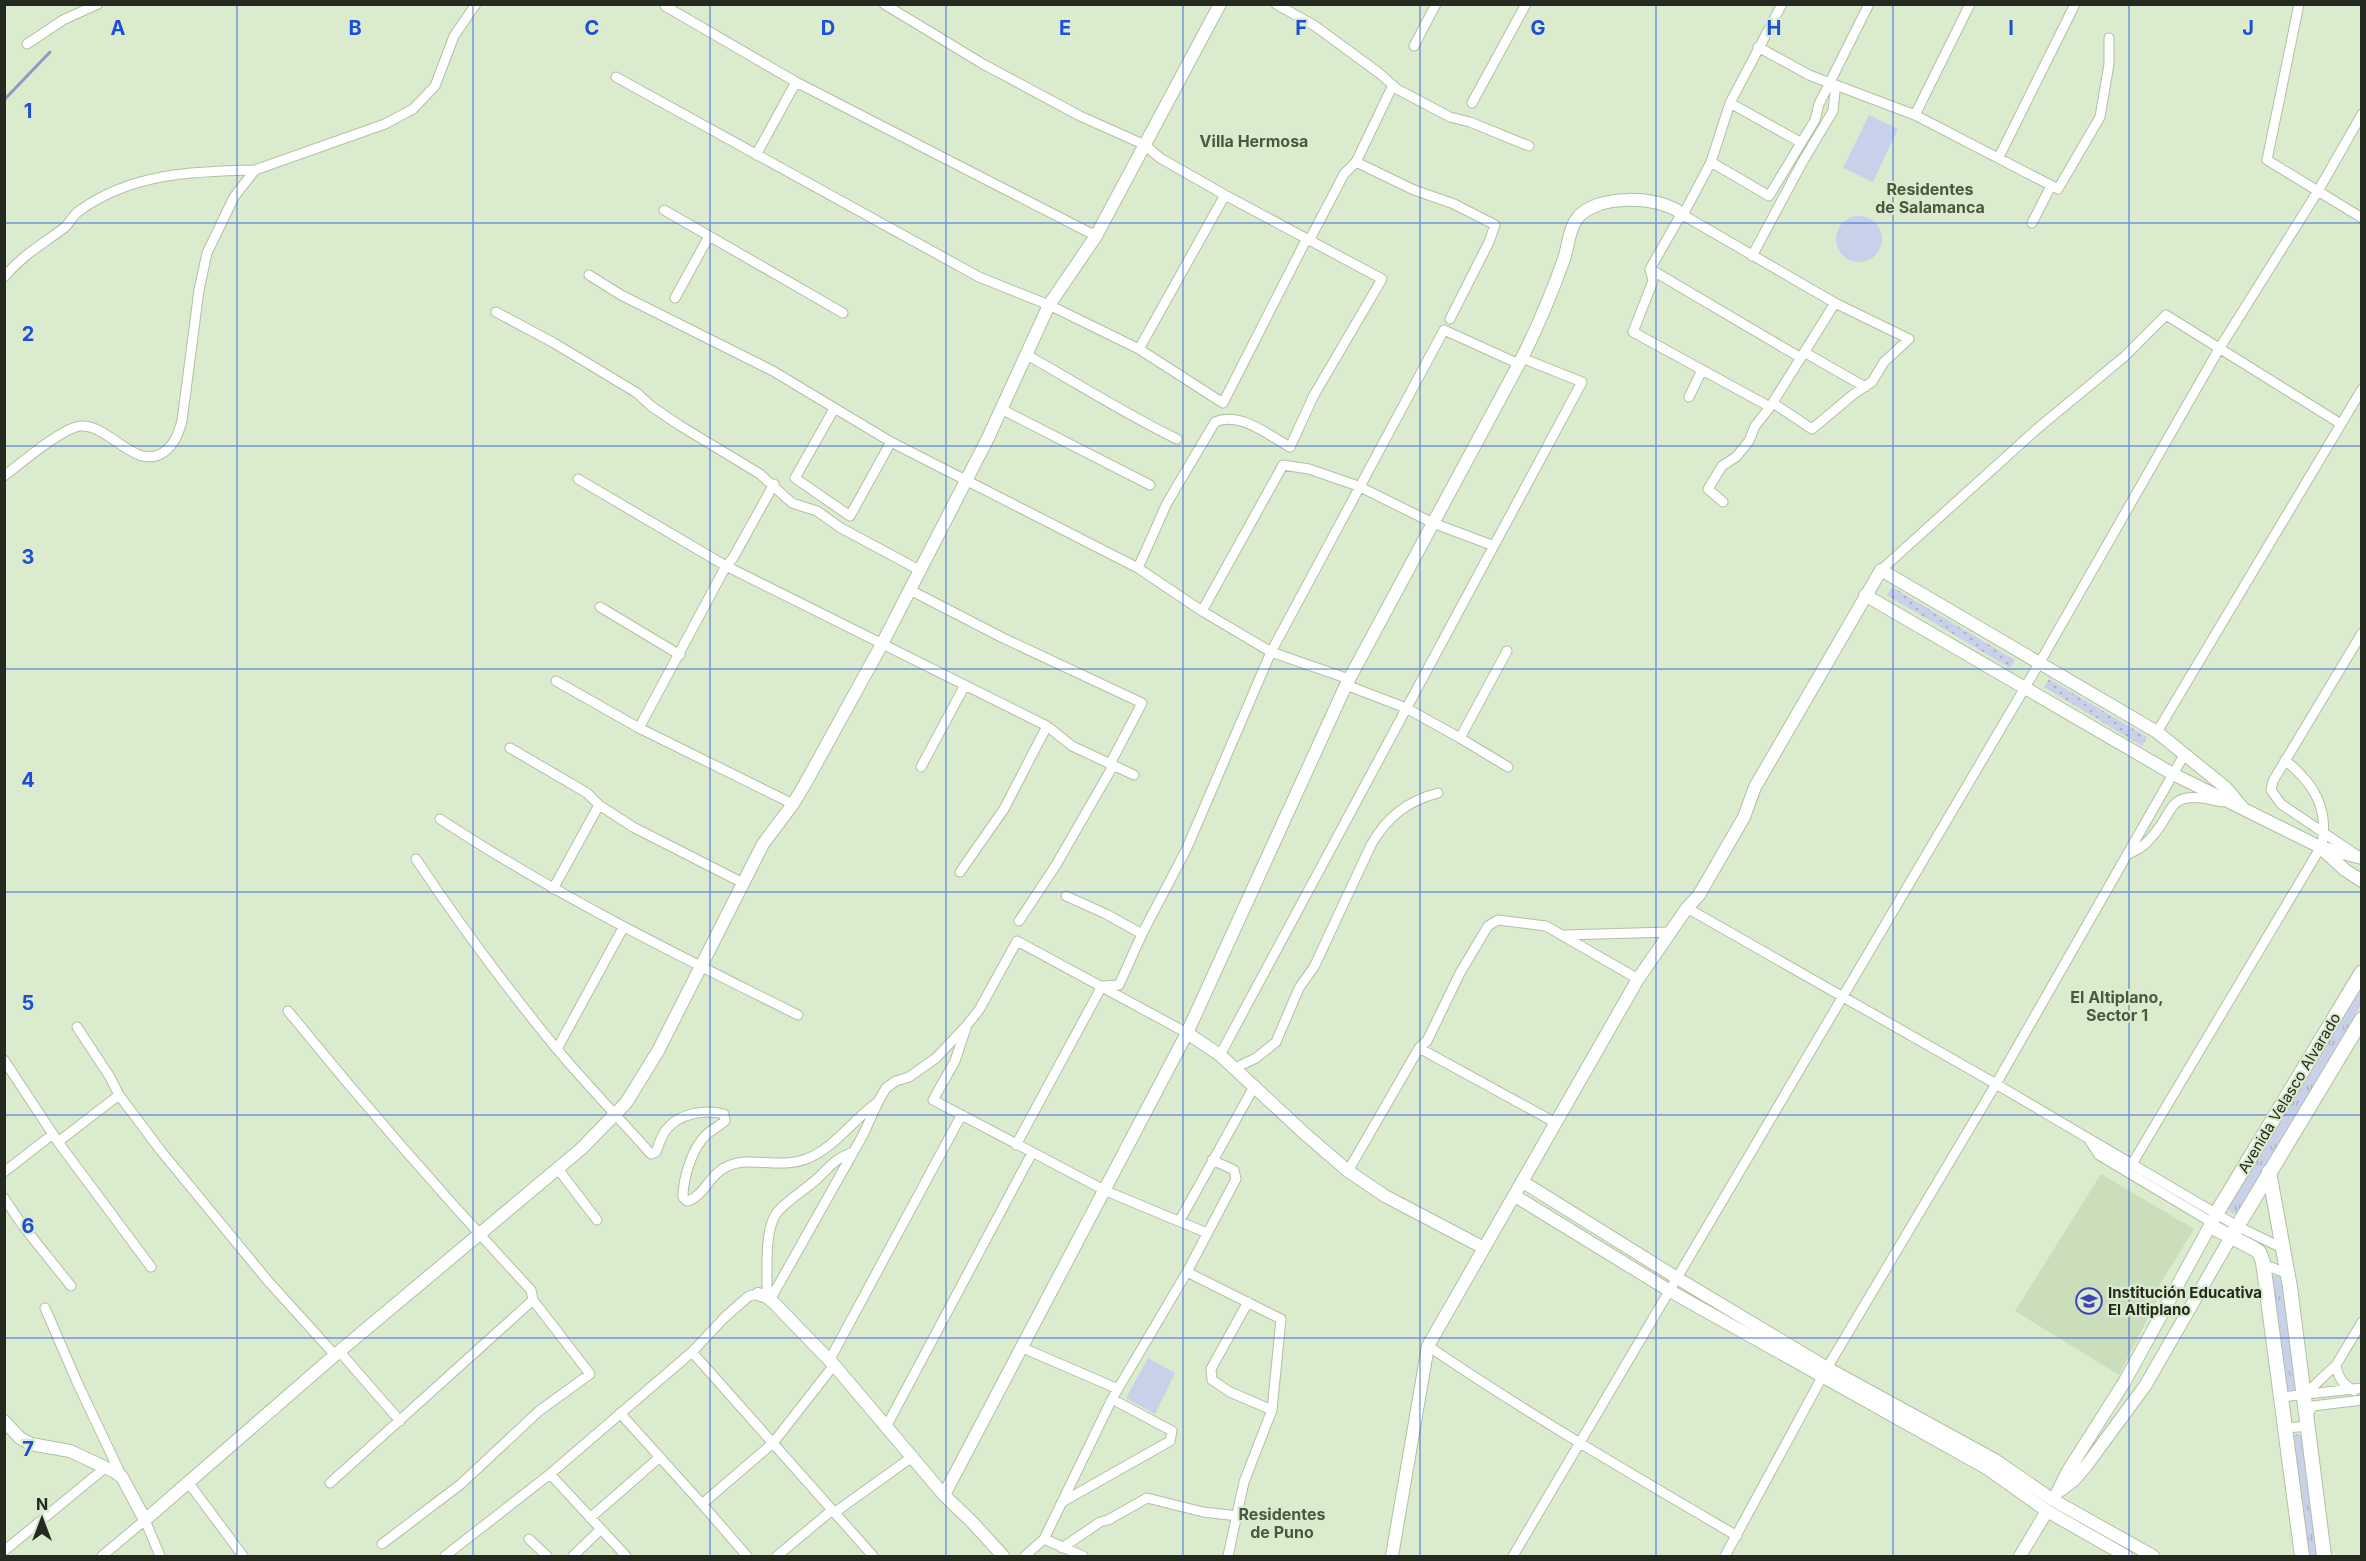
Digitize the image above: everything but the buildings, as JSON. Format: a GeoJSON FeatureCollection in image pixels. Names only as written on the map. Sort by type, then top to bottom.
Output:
{"type":"FeatureCollection","features":[{"type":"Feature","properties":{"kind":"main road","name":"Avenida Velasco Alvarado"},"geometry":{"type":"LineString","coordinates":[[2214,1222],[2361,972]]}},
{"type":"Feature","properties":{"kind":"main road","name":"Avenida Velasco Alvarado"},"geometry":{"type":"LineString","coordinates":[[2234,1232],[2361,1019]]}},
{"type":"Feature","properties":{"kind":"main road"},"geometry":{"type":"LineString","coordinates":[[2269,1172],[2288,1274],[2324,1557]]}},
{"type":"Feature","properties":{"kind":"main road"},"geometry":{"type":"LineString","coordinates":[[2214,1222],[2234,1232],[2259,1252],[2264,1268],[2302,1557]]}},
{"type":"Feature","properties":{"kind":"street"},"geometry":{"type":"LineString","coordinates":[[27,44],[63,20],[98,4]]}},
{"type":"Feature","properties":{"kind":"street"},"geometry":{"type":"LineString","coordinates":[[4,277],[21,258],[67,226],[76,212],[123,189],[159,176],[201,171],[255,170],[385,124],[413,109],[435,86],[454,36],[476,4]]}},
{"type":"Feature","properties":{"kind":"street"},"geometry":{"type":"LineString","coordinates":[[665,4],[796,82],[1096,236]]}},
{"type":"Feature","properties":{"kind":"street"},"geometry":{"type":"LineString","coordinates":[[884,4],[901,9],[982,64],[1080,116],[1145,145],[1160,158],[1225,195],[1307,241],[1382,279],[1314,395],[1290,447],[1253,426],[1232,418],[1215,422],[1167,503],[1138,568]]}},
{"type":"Feature","properties":{"kind":"street"},"geometry":{"type":"LineString","coordinates":[[102,1557],[558,1169],[626,1103],[644,1076],[763,844],[793,804],[921,571],[1003,410],[1048,305],[1096,236],[1220,4]]}},
{"type":"Feature","properties":{"kind":"street"},"geometry":{"type":"LineString","coordinates":[[1275,4],[1315,26],[1393,86],[1450,117],[1470,122],[1528,146]]}},
{"type":"Feature","properties":{"kind":"street"},"geometry":{"type":"LineString","coordinates":[[1414,46],[1436,4]]}},
{"type":"Feature","properties":{"kind":"street"},"geometry":{"type":"LineString","coordinates":[[1472,103],[1526,4]]}},
{"type":"Feature","properties":{"kind":"street"},"geometry":{"type":"LineString","coordinates":[[944,1495],[1106,1191],[1187,1033],[1347,682],[1521,361],[1541,319],[1565,257],[1576,220],[1586,211],[1599,206],[1635,199],[1654,200],[1675,208],[1683,215],[1752,256],[1835,303],[1909,339],[1884,362],[1872,382],[1855,393],[1812,429],[1633,332],[1653,280],[1650,269],[1683,215],[1712,162],[1730,103],[1782,4]]}},
{"type":"Feature","properties":{"kind":"street"},"geometry":{"type":"LineString","coordinates":[[1712,162],[1769,196],[1815,120],[1819,104],[1869,4]]}},
{"type":"Feature","properties":{"kind":"street"},"geometry":{"type":"LineString","coordinates":[[1915,115],[1971,4]]}},
{"type":"Feature","properties":{"kind":"street"},"geometry":{"type":"LineString","coordinates":[[1999,157],[2074,4]]}},
{"type":"Feature","properties":{"kind":"street"},"geometry":{"type":"LineString","coordinates":[[2300,4],[2267,160],[2361,218]]}},
{"type":"Feature","properties":{"kind":"street"},"geometry":{"type":"LineString","coordinates":[[1758,47],[1809,75],[1915,115],[2058,189],[2100,117],[2109,64],[2109,38]]}},
{"type":"Feature","properties":{"kind":"street"},"geometry":{"type":"LineString","coordinates":[[616,77],[979,277],[1048,305],[1139,349],[1224,403],[1307,241],[1344,174],[1356,162],[1393,86]]}},
{"type":"Feature","properties":{"kind":"street"},"geometry":{"type":"LineString","coordinates":[[756,155],[796,82]]}},
{"type":"Feature","properties":{"kind":"street"},"geometry":{"type":"LineString","coordinates":[[1752,256],[1803,161],[1833,111],[1835,91],[1830,82]]}},
{"type":"Feature","properties":{"kind":"street"},"geometry":{"type":"LineString","coordinates":[[1730,103],[1800,142]]}},
{"type":"Feature","properties":{"kind":"street"},"geometry":{"type":"LineString","coordinates":[[1513,1557],[1578,1443],[2040,662],[2219,349],[2318,191],[2361,114]]}},
{"type":"Feature","properties":{"kind":"street"},"geometry":{"type":"LineString","coordinates":[[1356,162],[1414,190],[1454,204],[1495,225],[1489,242],[1450,319]]}},
{"type":"Feature","properties":{"kind":"street"},"geometry":{"type":"LineString","coordinates":[[4,476],[65,432],[81,426],[88,426],[102,433],[140,456],[151,458],[171,447],[182,421],[199,290],[207,253],[234,197],[255,170]]}},
{"type":"Feature","properties":{"kind":"street"},"geometry":{"type":"LineString","coordinates":[[2032,223],[2051,186]]}},
{"type":"Feature","properties":{"kind":"street"},"geometry":{"type":"LineString","coordinates":[[1139,349],[1225,195]]}},
{"type":"Feature","properties":{"kind":"street"},"geometry":{"type":"LineString","coordinates":[[664,210],[843,313]]}},
{"type":"Feature","properties":{"kind":"street"},"geometry":{"type":"LineString","coordinates":[[675,298],[710,236]]}},
{"type":"Feature","properties":{"kind":"street"},"geometry":{"type":"LineString","coordinates":[[1650,269],[1865,387]]}},
{"type":"Feature","properties":{"kind":"street"},"geometry":{"type":"LineString","coordinates":[[589,275],[621,295],[773,370],[891,442],[1138,568],[1202,611],[1271,651],[1406,708],[1508,767]]}},
{"type":"Feature","properties":{"kind":"street"},"geometry":{"type":"LineString","coordinates":[[1723,502],[1708,489],[1722,466],[1736,457],[1749,441],[1755,426],[1771,405],[1835,303]]}},
{"type":"Feature","properties":{"kind":"street"},"geometry":{"type":"LineString","coordinates":[[496,312],[554,343],[637,393],[651,406],[679,425],[774,484],[782,495],[792,502],[817,511],[841,528],[921,571]]}},
{"type":"Feature","properties":{"kind":"street"},"geometry":{"type":"LineString","coordinates":[[1392,1557],[1428,1346],[1638,980],[1686,908],[1699,895],[1738,827],[1755,787],[1881,570],[2038,428],[2124,357],[2166,315],[2342,424]]}},
{"type":"Feature","properties":{"kind":"street"},"geometry":{"type":"LineString","coordinates":[[1102,986],[1119,985],[1142,934],[1186,850],[1271,651],[1444,330],[1521,361],[1582,382],[1220,1055]]}},
{"type":"Feature","properties":{"kind":"street"},"geometry":{"type":"LineString","coordinates":[[1027,355],[1086,387],[1137,419],[1177,439]]}},
{"type":"Feature","properties":{"kind":"street"},"geometry":{"type":"LineString","coordinates":[[1689,397],[1702,370]]}},
{"type":"Feature","properties":{"kind":"street"},"geometry":{"type":"LineString","coordinates":[[2157,732],[2361,389]]}},
{"type":"Feature","properties":{"kind":"street"},"geometry":{"type":"LineString","coordinates":[[834,409],[795,478],[850,516],[891,442]]}},
{"type":"Feature","properties":{"kind":"street"},"geometry":{"type":"LineString","coordinates":[[1003,410],[1150,485]]}},
{"type":"Feature","properties":{"kind":"street"},"geometry":{"type":"LineString","coordinates":[[1202,611],[1283,465],[1309,469],[1358,486],[1433,523],[1494,546]]}},
{"type":"Feature","properties":{"kind":"street"},"geometry":{"type":"LineString","coordinates":[[578,479],[726,566],[1047,726],[1072,746],[1134,775]]}},
{"type":"Feature","properties":{"kind":"street"},"geometry":{"type":"LineString","coordinates":[[639,728],[726,566],[733,558],[774,484]]}},
{"type":"Feature","properties":{"kind":"street"},"geometry":{"type":"LineString","coordinates":[[1881,570],[2157,732],[2226,788],[2242,807]]}},
{"type":"Feature","properties":{"kind":"street"},"geometry":{"type":"LineString","coordinates":[[910,590],[1003,638],[1142,703],[1056,865],[1019,921]]}},
{"type":"Feature","properties":{"kind":"street"},"geometry":{"type":"LineString","coordinates":[[1865,595],[2174,774],[2320,848],[2361,881]]}},
{"type":"Feature","properties":{"kind":"street"},"geometry":{"type":"LineString","coordinates":[[600,607],[680,655]]}},
{"type":"Feature","properties":{"kind":"street"},"geometry":{"type":"LineString","coordinates":[[2360,857],[2293,813],[2274,797],[2271,790],[2273,781],[2285,760],[2361,633]]}},
{"type":"Feature","properties":{"kind":"street"},"geometry":{"type":"LineString","coordinates":[[1460,738],[1507,651]]}},
{"type":"Feature","properties":{"kind":"street"},"geometry":{"type":"LineString","coordinates":[[556,681],[639,728],[793,804]]}},
{"type":"Feature","properties":{"kind":"street"},"geometry":{"type":"LineString","coordinates":[[921,767],[964,685]]}},
{"type":"Feature","properties":{"kind":"street"},"geometry":{"type":"LineString","coordinates":[[960,872],[1004,809],[1047,726]]}},
{"type":"Feature","properties":{"kind":"street"},"geometry":{"type":"LineString","coordinates":[[510,748],[587,793],[599,805],[633,827],[743,883]]}},
{"type":"Feature","properties":{"kind":"street"},"geometry":{"type":"LineString","coordinates":[[1725,1557],[1825,1373],[1996,1084],[2184,755]]}},
{"type":"Feature","properties":{"kind":"street"},"geometry":{"type":"LineString","coordinates":[[2132,1164],[2320,848],[2324,833],[2312,784],[2285,760]]}},
{"type":"Feature","properties":{"kind":"street"},"geometry":{"type":"LineString","coordinates":[[1235,1068],[1257,1058],[1276,1042],[1299,988],[1314,967],[1371,845],[1382,827],[1411,801],[1438,793]]}},
{"type":"Feature","properties":{"kind":"street"},"geometry":{"type":"LineString","coordinates":[[2127,855],[2145,844],[2173,804],[2186,797],[2202,797],[2242,807]]}},
{"type":"Feature","properties":{"kind":"street"},"geometry":{"type":"LineString","coordinates":[[553,889],[599,805]]}},
{"type":"Feature","properties":{"kind":"street"},"geometry":{"type":"LineString","coordinates":[[440,819],[553,889],[623,928],[798,1015]]}},
{"type":"Feature","properties":{"kind":"street"},"geometry":{"type":"LineString","coordinates":[[2320,848],[2360,857]]}},
{"type":"Feature","properties":{"kind":"street"},"geometry":{"type":"LineString","coordinates":[[416,860],[461,927],[557,1049],[651,1154],[656,1152],[665,1131],[679,1119],[698,1112],[713,1111],[724,1114],[725,1121],[705,1136],[695,1153],[683,1188],[683,1197],[687,1201],[695,1199],[712,1178],[726,1166],[741,1163],[782,1165],[806,1159],[846,1131],[878,1101]]}},
{"type":"Feature","properties":{"kind":"street"},"geometry":{"type":"LineString","coordinates":[[1066,896],[1142,934]]}},
{"type":"Feature","properties":{"kind":"street"},"geometry":{"type":"LineString","coordinates":[[1686,908],[2132,1164],[2214,1222]]}},
{"type":"Feature","properties":{"kind":"street"},"geometry":{"type":"LineString","coordinates":[[1348,1171],[1419,1048],[1427,1041],[1460,973],[1488,926],[1498,920],[1546,926],[1638,980]]}},
{"type":"Feature","properties":{"kind":"street"},"geometry":{"type":"LineString","coordinates":[[557,1049],[623,928]]}},
{"type":"Feature","properties":{"kind":"street"},"geometry":{"type":"LineString","coordinates":[[1561,935],[1670,932]]}},
{"type":"Feature","properties":{"kind":"street"},"geometry":{"type":"LineString","coordinates":[[765,1297],[853,1152],[886,1088],[896,1081],[909,1077],[936,1058],[967,1025],[979,1010],[1017,941],[1187,1033],[1220,1055],[1255,1085],[1304,1133],[1348,1171],[1385,1196],[1484,1248]]}},
{"type":"Feature","properties":{"kind":"street"},"geometry":{"type":"LineString","coordinates":[[1016,1145],[1102,986]]}},
{"type":"Feature","properties":{"kind":"street"},"geometry":{"type":"LineString","coordinates":[[288,1011],[359,1098],[479,1235],[531,1290],[533,1300],[590,1374],[539,1411],[461,1484],[382,1544]]}},
{"type":"Feature","properties":{"kind":"street"},"geometry":{"type":"LineString","coordinates":[[967,1025],[955,1061],[933,1100],[1106,1191],[1207,1233]]}},
{"type":"Feature","properties":{"kind":"street"},"geometry":{"type":"LineString","coordinates":[[77,1027],[110,1077],[119,1095],[161,1151],[268,1281],[400,1421]]}},
{"type":"Feature","properties":{"kind":"street"},"geometry":{"type":"LineString","coordinates":[[1419,1048],[1556,1123]]}},
{"type":"Feature","properties":{"kind":"street"},"geometry":{"type":"LineString","coordinates":[[4,1060],[55,1138],[151,1267]]}},
{"type":"Feature","properties":{"kind":"street"},"geometry":{"type":"LineString","coordinates":[[1180,1221],[1255,1085]]}},
{"type":"Feature","properties":{"kind":"street"},"geometry":{"type":"LineString","coordinates":[[4,1172],[119,1095]]}},
{"type":"Feature","properties":{"kind":"street"},"geometry":{"type":"LineString","coordinates":[[702,1504],[773,1443],[831,1363],[961,1116]]}},
{"type":"Feature","properties":{"kind":"street"},"geometry":{"type":"LineString","coordinates":[[2088,1139],[2099,1155],[2214,1222]]}},
{"type":"Feature","properties":{"kind":"street"},"geometry":{"type":"LineString","coordinates":[[765,1297],[767,1241],[772,1220],[789,1200],[817,1178],[837,1158],[853,1152]]}},
{"type":"Feature","properties":{"kind":"street"},"geometry":{"type":"LineString","coordinates":[[886,1427],[1032,1153]]}},
{"type":"Feature","properties":{"kind":"street"},"geometry":{"type":"LineString","coordinates":[[1025,1557],[1044,1539],[1112,1399],[1187,1272],[1236,1179],[1234,1170],[1212,1160]]}},
{"type":"Feature","properties":{"kind":"street"},"geometry":{"type":"LineString","coordinates":[[558,1169],[597,1220]]}},
{"type":"Feature","properties":{"kind":"street"},"geometry":{"type":"LineString","coordinates":[[1523,1182],[1825,1373],[1988,1469],[2053,1501],[2153,1557]]}},
{"type":"Feature","properties":{"kind":"street"},"geometry":{"type":"LineString","coordinates":[[1515,1196],[1670,1291],[1825,1373]]}},
{"type":"Feature","properties":{"kind":"street"},"geometry":{"type":"LineString","coordinates":[[4,1198],[23,1226],[71,1286]]}},
{"type":"Feature","properties":{"kind":"street"},"geometry":{"type":"LineString","coordinates":[[2020,1557],[2068,1471],[2125,1381],[2214,1222]]}},
{"type":"Feature","properties":{"kind":"street"},"geometry":{"type":"LineString","coordinates":[[2053,1501],[2086,1466],[2145,1386],[2234,1232],[2284,1249]]}},
{"type":"Feature","properties":{"kind":"street"},"geometry":{"type":"LineString","coordinates":[[2264,1268],[2271,1267],[2288,1274]]}},
{"type":"Feature","properties":{"kind":"street"},"geometry":{"type":"LineString","coordinates":[[1187,1272],[1281,1319],[1272,1410],[1244,1482],[1228,1557]]}},
{"type":"Feature","properties":{"kind":"street"},"geometry":{"type":"LineString","coordinates":[[445,1557],[550,1474],[692,1352],[725,1317],[749,1296],[765,1297],[831,1363],[944,1495],[974,1523],[1003,1557]]}},
{"type":"Feature","properties":{"kind":"street"},"geometry":{"type":"LineString","coordinates":[[330,1483],[533,1300]]}},
{"type":"Feature","properties":{"kind":"street"},"geometry":{"type":"LineString","coordinates":[[1248,1302],[1211,1369],[1212,1380],[1230,1392],[1272,1410]]}},
{"type":"Feature","properties":{"kind":"street"},"geometry":{"type":"LineString","coordinates":[[45,1308],[77,1382],[145,1520],[160,1557]]}},
{"type":"Feature","properties":{"kind":"street"},"geometry":{"type":"LineString","coordinates":[[2304,1395],[2336,1365],[2361,1322]]}},
{"type":"Feature","properties":{"kind":"street"},"geometry":{"type":"LineString","coordinates":[[1428,1346],[1491,1389],[1578,1443],[1737,1536]]}},
{"type":"Feature","properties":{"kind":"street"},"geometry":{"type":"LineString","coordinates":[[1023,1348],[1118,1389]]}},
{"type":"Feature","properties":{"kind":"street"},"geometry":{"type":"LineString","coordinates":[[692,1352],[873,1557]]}},
{"type":"Feature","properties":{"kind":"street"},"geometry":{"type":"LineString","coordinates":[[2286,1428],[2308,1420],[2313,1406],[2361,1397],[2357,1389],[2341,1381],[2336,1365]]}},
{"type":"Feature","properties":{"kind":"street"},"geometry":{"type":"LineString","coordinates":[[2282,1397],[2357,1389]]}},
{"type":"Feature","properties":{"kind":"street"},"geometry":{"type":"LineString","coordinates":[[1064,1501],[1170,1441],[1172,1431],[1112,1399]]}},
{"type":"Feature","properties":{"kind":"street"},"geometry":{"type":"LineString","coordinates":[[620,1413],[747,1557]]}},
{"type":"Feature","properties":{"kind":"street"},"geometry":{"type":"LineString","coordinates":[[4,1421],[20,1438],[31,1444],[70,1451],[122,1477]]}},
{"type":"Feature","properties":{"kind":"street"},"geometry":{"type":"LineString","coordinates":[[590,1518],[660,1457]]}},
{"type":"Feature","properties":{"kind":"street"},"geometry":{"type":"LineString","coordinates":[[777,1557],[833,1512],[912,1458]]}},
{"type":"Feature","properties":{"kind":"street"},"geometry":{"type":"LineString","coordinates":[[4,1551],[106,1467]]}},
{"type":"Feature","properties":{"kind":"street"},"geometry":{"type":"LineString","coordinates":[[550,1474],[626,1557]]}},
{"type":"Feature","properties":{"kind":"street"},"geometry":{"type":"LineString","coordinates":[[188,1482],[243,1557]]}},
{"type":"Feature","properties":{"kind":"street"},"geometry":{"type":"LineString","coordinates":[[1062,1548],[1100,1522],[1108,1520],[1147,1498],[1203,1512],[1238,1516]]}},
{"type":"Feature","properties":{"kind":"street"},"geometry":{"type":"LineString","coordinates":[[2053,1501],[2126,1557]]}},
{"type":"Feature","properties":{"kind":"street"},"geometry":{"type":"LineString","coordinates":[[573,1557],[601,1529]]}},
{"type":"Feature","properties":{"kind":"street"},"geometry":{"type":"LineString","coordinates":[[529,1539],[547,1557]]}},
{"type":"Feature","properties":{"kind":"street"},"geometry":{"type":"LineString","coordinates":[[1044,1539],[1083,1557]]}},
{"type":"Feature","properties":{"kind":"shaded area"},"geometry":{"type":"Polygon","coordinates":[[[2101,1174],[2194,1229],[2157,1289],[2161,1292],[2119,1375],[2015,1311],[2101,1174]]]}},
{"type":"Feature","properties":{"kind":"green space"},"geometry":{"type":"Polygon","coordinates":[[[1869,115],[1898,129],[1873,182],[1843,168],[1869,115]]]}},
{"type":"Feature","properties":{"kind":"green space"},"geometry":{"type":"Polygon","coordinates":[[[1859,216],[1875,223],[1882,239],[1875,255],[1859,262],[1843,255],[1836,239],[1843,223],[1859,216]]]}},
{"type":"Feature","properties":{"kind":"green space"},"geometry":{"type":"Polygon","coordinates":[[[1892,587],[2015,660],[2010,668],[1887,595],[1892,587]]]}},
{"type":"Feature","properties":{"kind":"green space"},"geometry":{"type":"Polygon","coordinates":[[[2049,679],[2147,737],[2142,746],[2044,687],[2049,679]]]}},
{"type":"Feature","properties":{"kind":"green space"},"geometry":{"type":"Polygon","coordinates":[[[2361,982],[2361,1005],[2238,1212],[2234,1214],[2230,1212],[2228,1207],[2361,982]]]}},
{"type":"Feature","properties":{"kind":"green space"},"geometry":{"type":"Polygon","coordinates":[[[2279,1275],[2282,1280],[2298,1390],[2286,1391],[2271,1276],[2279,1275]]]}},
{"type":"Feature","properties":{"kind":"green space"},"geometry":{"type":"Polygon","coordinates":[[[1148,1358],[1175,1373],[1155,1414],[1126,1398],[1148,1358]]]}},
{"type":"Feature","properties":{"kind":"green space"},"geometry":{"type":"Polygon","coordinates":[[[2296,1434],[2303,1435],[2319,1556],[2307,1556],[2291,1437],[2296,1434]]]}},
{"type":"Feature","properties":{"kind":"waterway"},"geometry":{"type":"LineString","coordinates":[[4,100],[50,52]]}},
{"type":"Feature","properties":{"kind":"place","name":"Institución Educativa El Altiplano"},"geometry":{"type":"Point","coordinates":[2089,1301]}},
{"type":"Feature","properties":{"kind":"district","name":"Villa Hermosa"},"geometry":{"type":"Point","coordinates":[1254,141]}},
{"type":"Feature","properties":{"kind":"district","name":"Residentes de Salamanca"},"geometry":{"type":"Point","coordinates":[1930,198]}},
{"type":"Feature","properties":{"kind":"district","name":"El Altiplano, Sector 1"},"geometry":{"type":"Point","coordinates":[2117,1006]}},
{"type":"Feature","properties":{"kind":"district","name":"Residentes de Puno"},"geometry":{"type":"Point","coordinates":[1282,1523]}}]}
